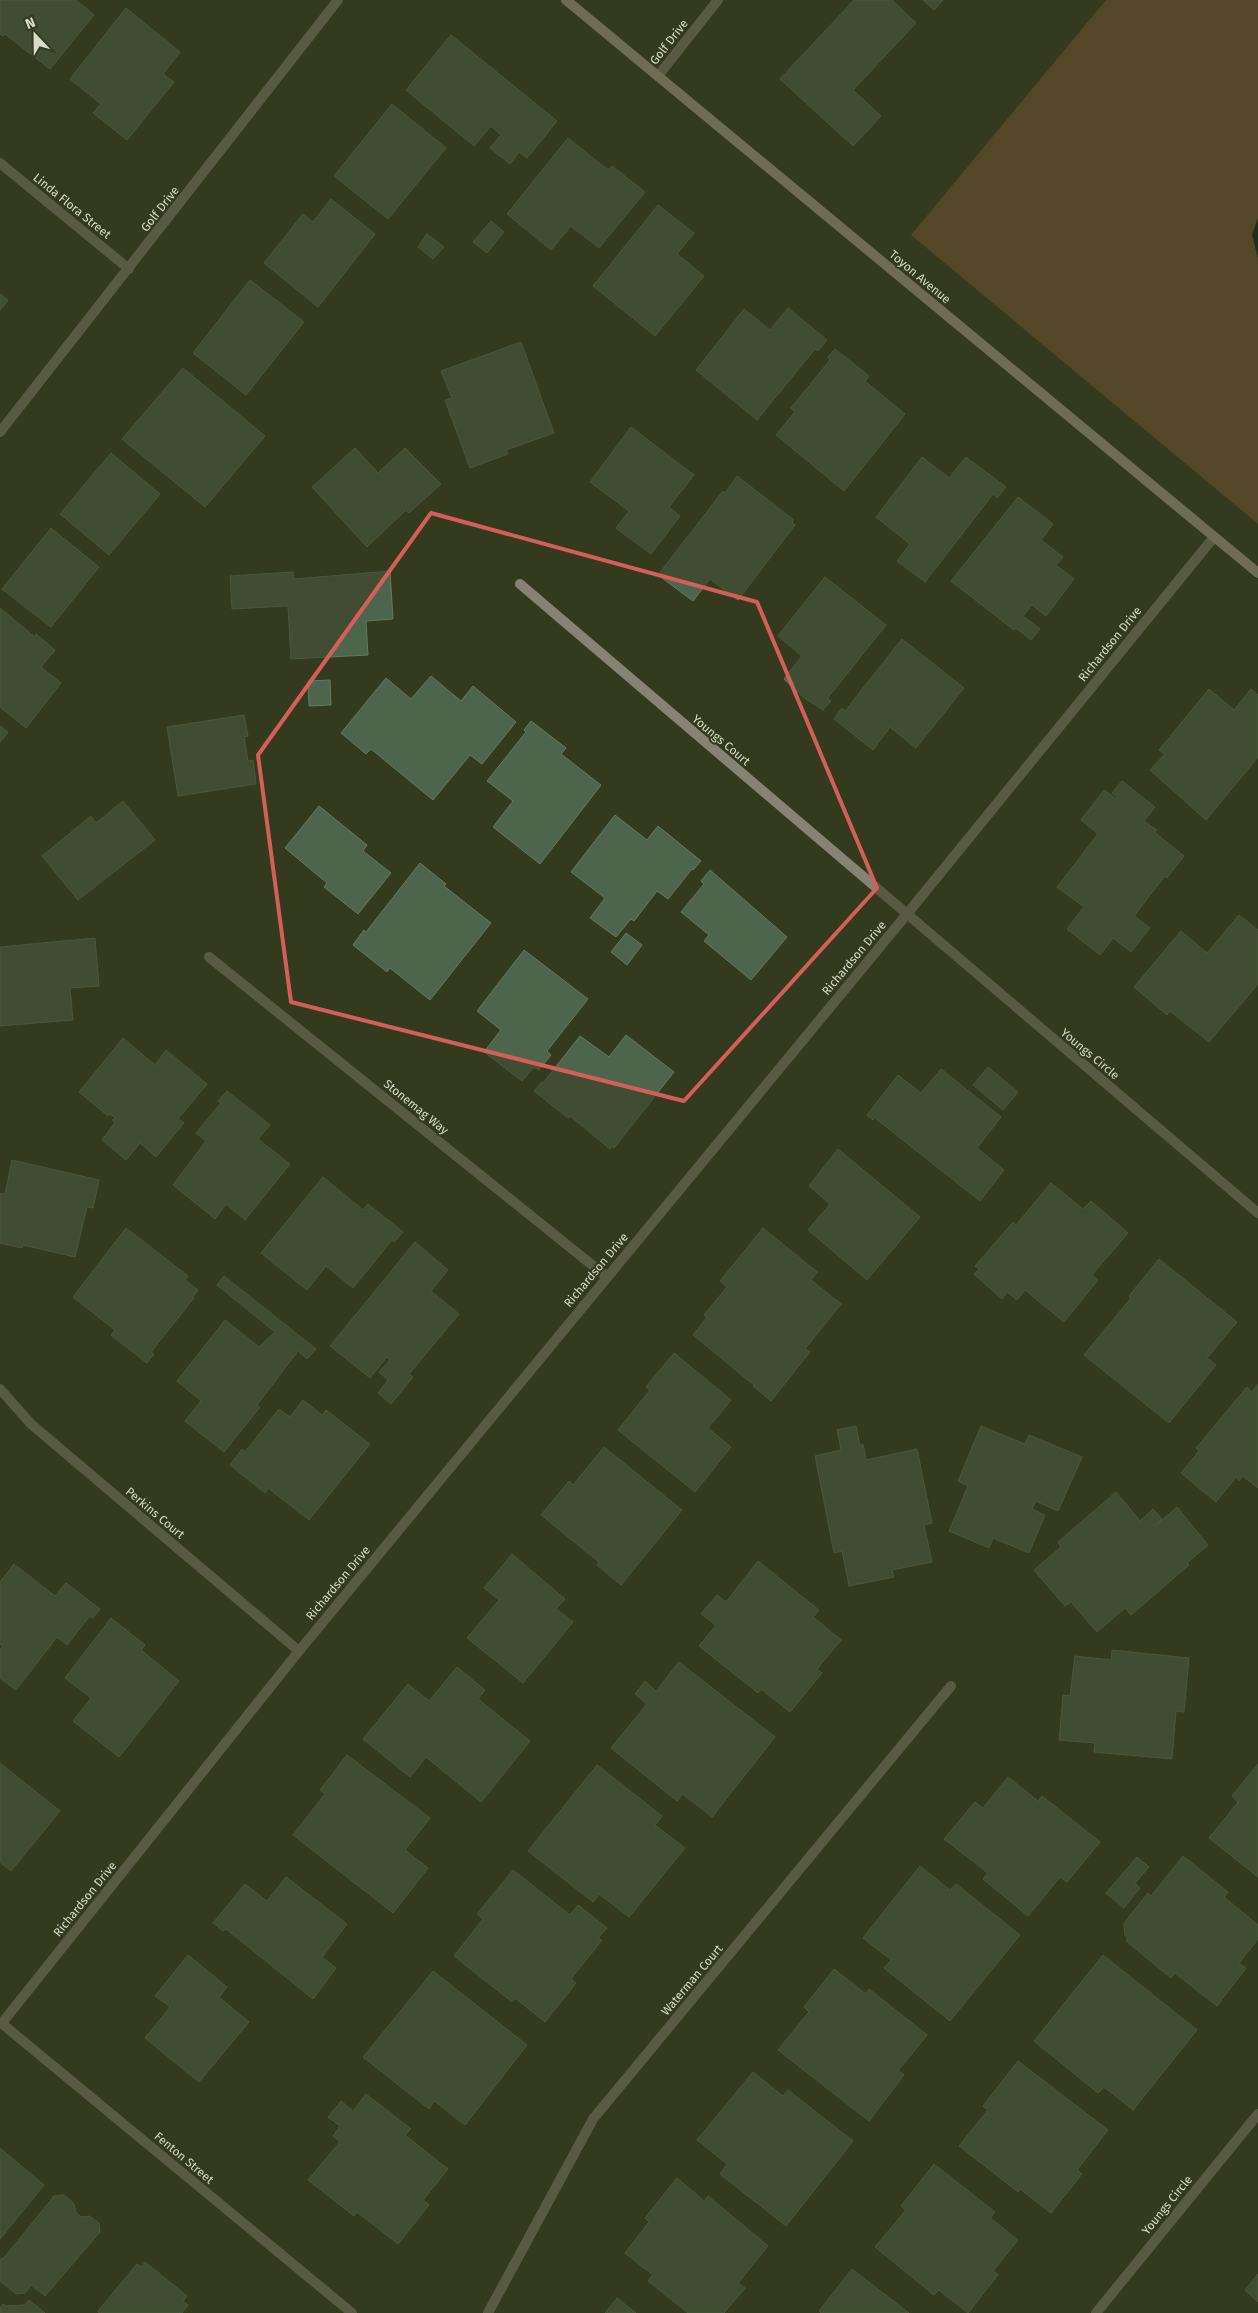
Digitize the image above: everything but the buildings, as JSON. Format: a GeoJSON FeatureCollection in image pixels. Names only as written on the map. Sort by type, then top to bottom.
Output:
{"type":"FeatureCollection","features":[{"type":"Feature","properties":{"kind":"street","name":"Golf Drive"},"geometry":{"type":"LineString","coordinates":[[0,432],[338,0]]}},
{"type":"Feature","properties":{"kind":"street","name":"Toyon Avenue"},"geometry":{"type":"LineString","coordinates":[[566,0],[1258,573]]}},
{"type":"Feature","properties":{"kind":"street","name":"Golf Drive"},"geometry":{"type":"LineString","coordinates":[[658,76],[718,0]]}},
{"type":"Feature","properties":{"kind":"street","name":"Linda Flora Street"},"geometry":{"type":"LineString","coordinates":[[0,163],[129,269]]}},
{"type":"Feature","properties":{"kind":"street","name":"Richardson Drive"},"geometry":{"type":"LineString","coordinates":[[1,2022],[299,1651],[907,914],[1214,537]]}},
{"type":"Feature","properties":{"kind":"street","name":"Youngs Court"},"geometry":{"type":"LineString","coordinates":[[520,584],[907,914]]}},
{"type":"Feature","properties":{"kind":"street","name":"Youngs Circle"},"geometry":{"type":"LineString","coordinates":[[907,914],[1258,1213]]}},
{"type":"Feature","properties":{"kind":"street","name":"Stonemag Way"},"geometry":{"type":"LineString","coordinates":[[209,958],[607,1276]]}},
{"type":"Feature","properties":{"kind":"street","name":"Perkins Court"},"geometry":{"type":"LineString","coordinates":[[0,1389],[31,1424],[299,1651]]}},
{"type":"Feature","properties":{"kind":"street","name":"Waterman Court"},"geometry":{"type":"LineString","coordinates":[[488,2313],[593,2119],[951,1686]]}},
{"type":"Feature","properties":{"kind":"street","name":"Fenton Street"},"geometry":{"type":"LineString","coordinates":[[1,2022],[352,2313]]}},
{"type":"Feature","properties":{"kind":"street","name":"Youngs Circle"},"geometry":{"type":"LineString","coordinates":[[1096,2313],[1258,2114]]}},
{"type":"Feature","properties":{"kind":"highlighted area"},"geometry":{"type":"Polygon","coordinates":[[[431,513],[757,602],[877,888],[684,1101],[291,1002],[258,755],[431,513]]]}},
{"type":"Feature","properties":{"kind":"shaded area"},"geometry":{"type":"Polygon","coordinates":[[[1106,0],[1258,0],[1258,524],[911,235],[1106,0]]]}},
{"type":"Feature","properties":{"kind":"shaded area"},"geometry":{"type":"Polygon","coordinates":[[[1258,218],[1258,258],[1252,235],[1258,218]]]}}]}
